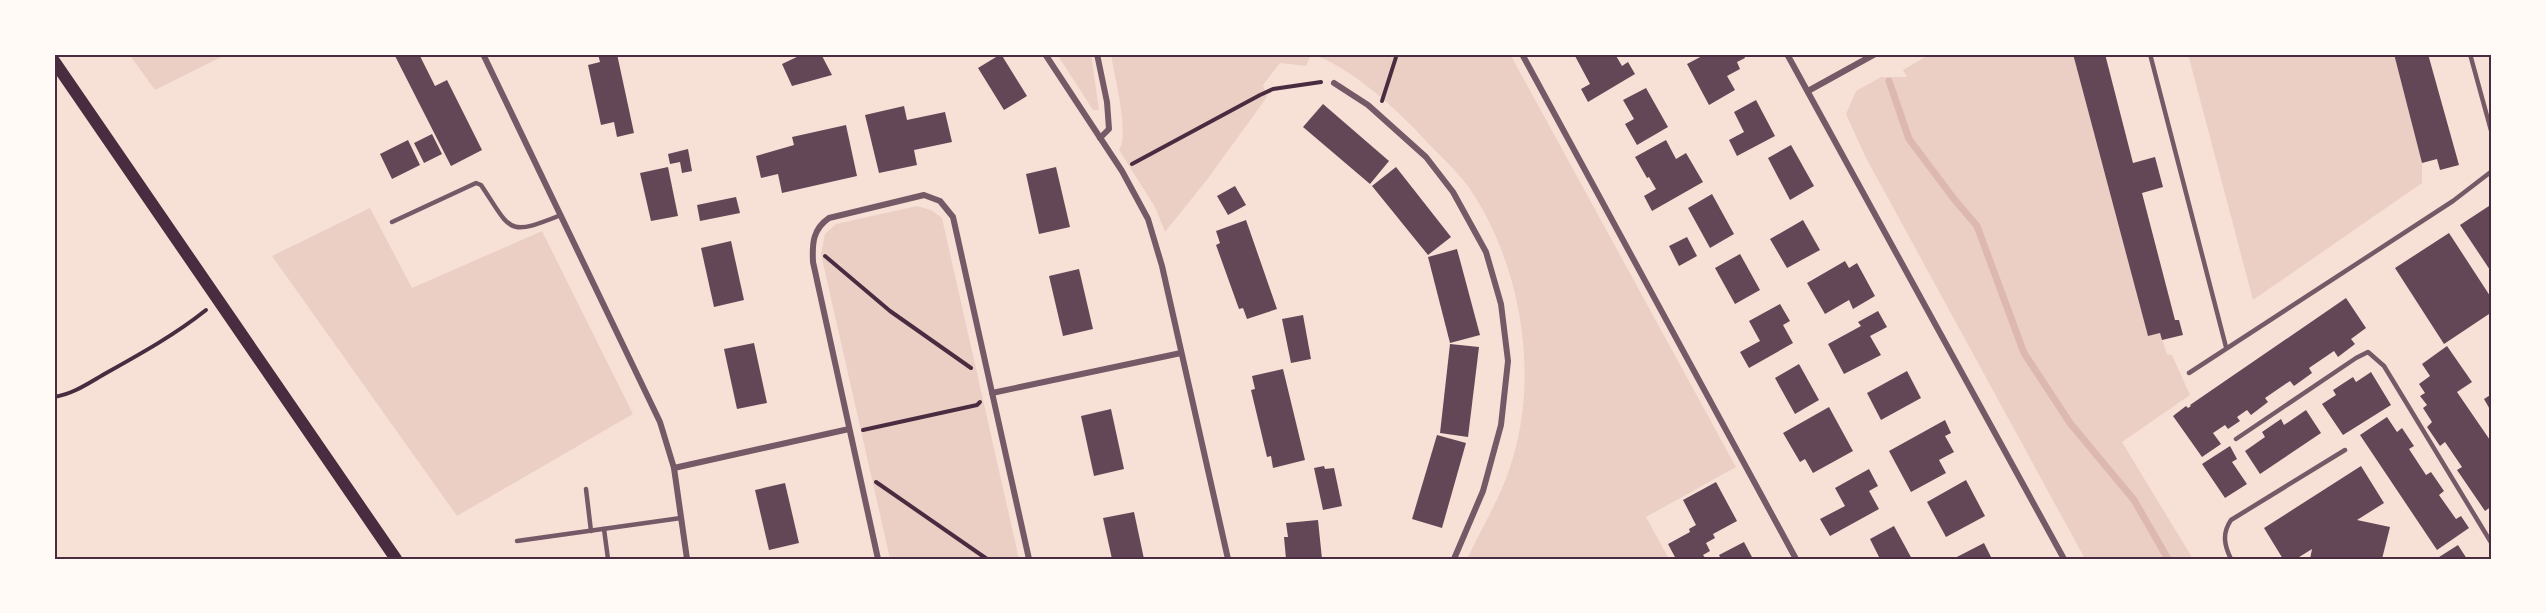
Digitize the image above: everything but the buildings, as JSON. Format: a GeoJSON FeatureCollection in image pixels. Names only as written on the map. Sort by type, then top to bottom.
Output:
{"type":"FeatureCollection","features":[{"type":"Feature","properties":{"kind":"main road"},"geometry":{"type":"LineString","coordinates":[[54,61],[396,559]]}},
{"type":"Feature","properties":{"kind":"street"},"geometry":{"type":"LineString","coordinates":[[1046,54],[1122,171],[1148,219],[1162,266],[1228,559]]}},
{"type":"Feature","properties":{"kind":"street"},"geometry":{"type":"LineString","coordinates":[[1097,54],[1107,102],[1109,129],[1100,138]]}},
{"type":"Feature","properties":{"kind":"street"},"geometry":{"type":"LineString","coordinates":[[1522,54],[1796,559]]}},
{"type":"Feature","properties":{"kind":"street"},"geometry":{"type":"LineString","coordinates":[[1787,54],[2064,559]]}},
{"type":"Feature","properties":{"kind":"street"},"geometry":{"type":"LineString","coordinates":[[1808,91],[1875,54]]}},
{"type":"Feature","properties":{"kind":"street"},"geometry":{"type":"LineString","coordinates":[[485,55],[660,422],[674,468],[687,559]]}},
{"type":"Feature","properties":{"kind":"street"},"geometry":{"type":"LineString","coordinates":[[1334,82],[1378,113],[1426,157],[1453,192],[1486,252],[1501,304],[1508,361],[1502,425],[1483,491],[1454,559]]}},
{"type":"Feature","properties":{"kind":"street"},"geometry":{"type":"LineString","coordinates":[[878,559],[813,262],[812,248],[814,234],[820,224],[840,213],[924,195],[940,201],[953,217],[1029,559]]}},
{"type":"Feature","properties":{"kind":"street"},"geometry":{"type":"LineString","coordinates":[[992,393],[1181,352]]}},
{"type":"Feature","properties":{"kind":"street"},"geometry":{"type":"LineString","coordinates":[[674,468],[849,429]]}},
{"type":"Feature","properties":{"kind":"lane"},"geometry":{"type":"LineString","coordinates":[[2150,54],[2226,347]]}},
{"type":"Feature","properties":{"kind":"lane"},"geometry":{"type":"LineString","coordinates":[[2470,54],[2492,134]]}},
{"type":"Feature","properties":{"kind":"lane"},"geometry":{"type":"LineString","coordinates":[[2189,373],[2453,201],[2492,171]]}},
{"type":"Feature","properties":{"kind":"lane"},"geometry":{"type":"LineString","coordinates":[[392,222],[476,183],[481,185],[507,224],[519,229],[531,227],[561,215]]}},
{"type":"Feature","properties":{"kind":"lane"},"geometry":{"type":"LineString","coordinates":[[2236,439],[2368,352],[2384,366],[2492,544]]}},
{"type":"Feature","properties":{"kind":"lane"},"geometry":{"type":"LineString","coordinates":[[2231,559],[2225,544],[2224,531],[2231,520],[2345,450]]}},
{"type":"Feature","properties":{"kind":"lane"},"geometry":{"type":"LineString","coordinates":[[586,489],[591,531]]}},
{"type":"Feature","properties":{"kind":"lane"},"geometry":{"type":"LineString","coordinates":[[517,541],[681,518]]}},
{"type":"Feature","properties":{"kind":"lane"},"geometry":{"type":"LineString","coordinates":[[604,529],[608,559]]}},
{"type":"Feature","properties":{"kind":"path"},"geometry":{"type":"LineString","coordinates":[[1378,113],[1397,54]]}},
{"type":"Feature","properties":{"kind":"path"},"geometry":{"type":"LineString","coordinates":[[1122,171],[1138,159],[1273,89],[1318,82],[1334,82]]}},
{"type":"Feature","properties":{"kind":"path"},"geometry":{"type":"LineString","coordinates":[[812,248],[828,258],[890,311],[969,366],[992,393],[977,405],[868,430],[849,429]]}},
{"type":"Feature","properties":{"kind":"path"},"geometry":{"type":"LineString","coordinates":[[54,397],[68,395],[136,356],[165,339],[219,301]]}},
{"type":"Feature","properties":{"kind":"path"},"geometry":{"type":"LineString","coordinates":[[860,479],[876,482],[987,559]]}},
{"type":"Feature","properties":{"kind":"shaded area"},"geometry":{"type":"Polygon","coordinates":[[[129,54],[227,54],[155,90],[129,54]]]}},
{"type":"Feature","properties":{"kind":"shaded area"},"geometry":{"type":"Polygon","coordinates":[[[1057,54],[1091,54],[1099,110],[1093,110],[1057,54]]]}},
{"type":"Feature","properties":{"kind":"shaded area"},"geometry":{"type":"Polygon","coordinates":[[[1111,54],[1311,54],[1306,66],[1280,63],[1263,85],[1267,97],[1206,181],[1165,232],[1155,207],[1119,150],[1122,142],[1122,118],[1111,54]]]}},
{"type":"Feature","properties":{"kind":"shaded area"},"geometry":{"type":"Polygon","coordinates":[[[1312,54],[1510,54],[1736,467],[1646,517],[1669,559],[1467,559],[1508,473],[1518,438],[1523,402],[1524,364],[1521,327],[1514,290],[1503,254],[1488,220],[1470,189],[1460,177],[1374,91],[1343,69],[1312,54]]]}},
{"type":"Feature","properties":{"kind":"shaded area"},"geometry":{"type":"Polygon","coordinates":[[[1930,54],[2073,54],[2148,336],[2160,333],[2167,354],[2172,355],[2190,395],[2122,442],[2193,559],[2085,559],[1865,156],[1846,114],[1856,91],[1881,77],[1907,77],[1903,70],[1930,54]]]}},
{"type":"Feature","properties":{"kind":"shaded area"},"geometry":{"type":"Polygon","coordinates":[[[2188,54],[2394,54],[2422,163],[2422,183],[2253,300],[2188,54]]]}},
{"type":"Feature","properties":{"kind":"shaded area"},"geometry":{"type":"Polygon","coordinates":[[[917,206],[931,210],[942,218],[1019,559],[890,559],[821,254],[825,234],[836,224],[917,206]]]}},
{"type":"Feature","properties":{"kind":"shaded area"},"geometry":{"type":"Polygon","coordinates":[[[370,208],[412,288],[542,231],[633,414],[457,516],[272,256],[370,208]]]}},
{"type":"Feature","properties":{"kind":"waterway"},"geometry":{"type":"LineString","coordinates":[[1889,81],[1909,139],[1977,226],[2024,353],[2070,423],[2134,500],[2168,559]]}}]}
